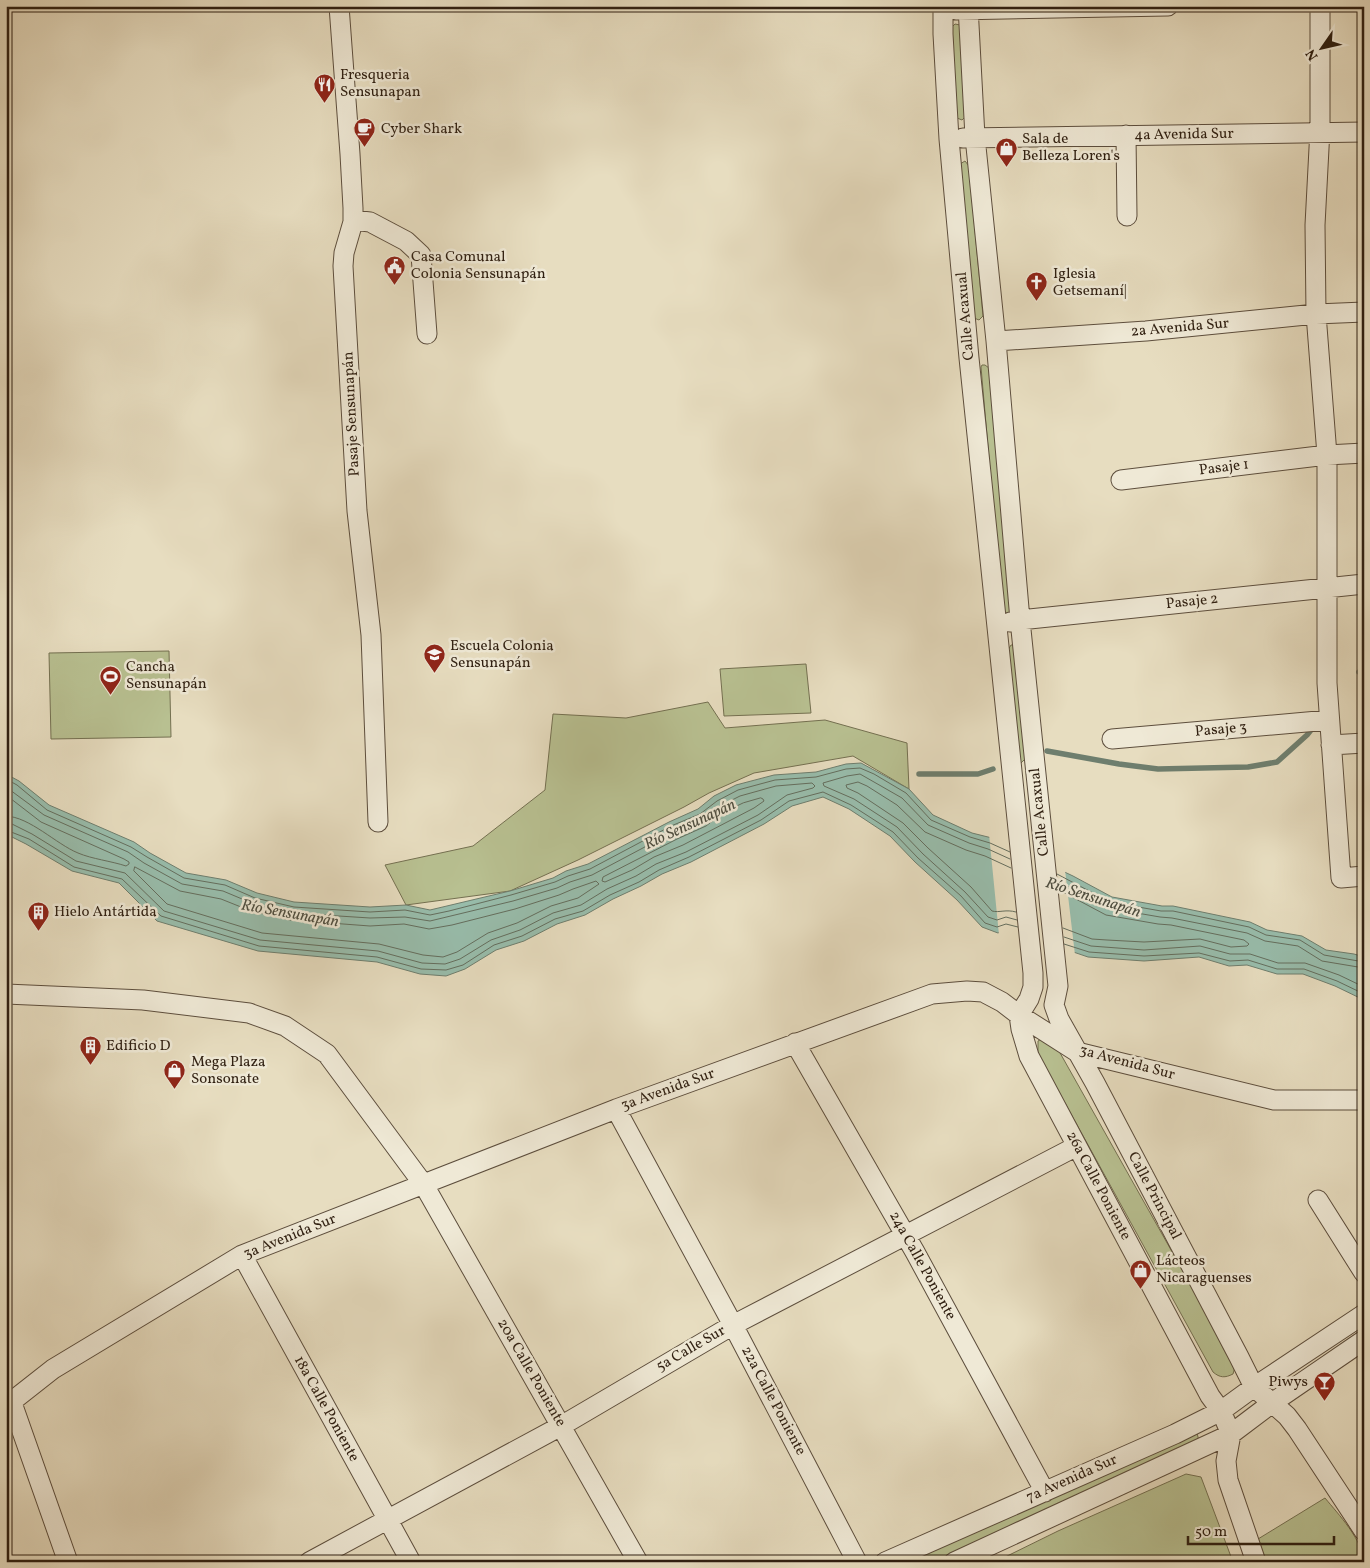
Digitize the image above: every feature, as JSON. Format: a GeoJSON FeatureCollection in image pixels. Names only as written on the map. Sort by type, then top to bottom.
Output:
{"type":"FeatureCollection","features":[{"type":"Feature","properties":{"kind":"street","name":"Pasaje Sensunapán"},"geometry":{"type":"LineString","coordinates":[[339,6],[353,220],[344,253],[343,266],[357,511],[371,635],[378,822]]}},
{"type":"Feature","properties":{"kind":"street"},"geometry":{"type":"LineString","coordinates":[[943,8],[1168,6]]}},
{"type":"Feature","properties":{"kind":"street"},"geometry":{"type":"LineString","coordinates":[[1320,6],[1320,133],[1315,225],[1316,314],[1327,455],[1327,683],[1341,878],[1364,876]]}},
{"type":"Feature","properties":{"kind":"street","name":"Calle Acaxual"},"geometry":{"type":"LineString","coordinates":[[943,8],[950,139],[966,327],[1033,973],[1033,987],[1029,1000],[1019,1015]]}},
{"type":"Feature","properties":{"kind":"street","name":"Calle Acaxual"},"geometry":{"type":"LineString","coordinates":[[968,8],[975,138],[996,341],[1020,620],[1058,986],[1054,1005]]}},
{"type":"Feature","properties":{"kind":"street","name":"4a Avenida Sur"},"geometry":{"type":"LineString","coordinates":[[950,139],[1364,132]]}},
{"type":"Feature","properties":{"kind":"street"},"geometry":{"type":"LineString","coordinates":[[1126,136],[1127,216]]}},
{"type":"Feature","properties":{"kind":"street"},"geometry":{"type":"LineString","coordinates":[[353,220],[370,222],[406,241],[421,254],[426,334]]}},
{"type":"Feature","properties":{"kind":"street","name":"2a Avenida Sur"},"geometry":{"type":"LineString","coordinates":[[996,341],[1146,331],[1316,314],[1364,312]]}},
{"type":"Feature","properties":{"kind":"street"},"geometry":{"type":"LineString","coordinates":[[966,327],[969,333],[988,336],[996,341],[990,348],[973,351],[969,358]]}},
{"type":"Feature","properties":{"kind":"street","name":"Pasaje 1"},"geometry":{"type":"LineString","coordinates":[[1121,480],[1327,455],[1364,453]]}},
{"type":"Feature","properties":{"kind":"street","name":"Pasaje 2"},"geometry":{"type":"LineString","coordinates":[[1020,620],[1364,584]]}},
{"type":"Feature","properties":{"kind":"street"},"geometry":{"type":"LineString","coordinates":[[997,625],[1020,620]]}},
{"type":"Feature","properties":{"kind":"street","name":"Pasaje 3"},"geometry":{"type":"LineString","coordinates":[[1112,740],[1329,720]]}},
{"type":"Feature","properties":{"kind":"street"},"geometry":{"type":"LineString","coordinates":[[1331,745],[1364,742]]}},
{"type":"Feature","properties":{"kind":"street","name":"3a Avenida Sur"},"geometry":{"type":"LineString","coordinates":[[9,1404],[53,1369],[242,1255],[616,1109],[921,997],[948,992],[984,992],[1077,1052],[1274,1100],[1364,1100]]}},
{"type":"Feature","properties":{"kind":"street","name":"20a Calle Poniente"},"geometry":{"type":"LineString","coordinates":[[6,994],[143,1000],[249,1013],[285,1026],[327,1054],[424,1185],[638,1562]]}},
{"type":"Feature","properties":{"kind":"street","name":"Calle Principal"},"geometry":{"type":"LineString","coordinates":[[1054,1005],[1058,1019],[1095,1083],[1254,1387],[1272,1404]]}},
{"type":"Feature","properties":{"kind":"street","name":"26a Calle Poniente"},"geometry":{"type":"LineString","coordinates":[[1019,1015],[1021,1029],[1030,1056],[1210,1396],[1221,1411],[1231,1434]]}},
{"type":"Feature","properties":{"kind":"street","name":"24a Calle Poniente"},"geometry":{"type":"LineString","coordinates":[[796,1043],[905,1234],[1045,1492]]}},
{"type":"Feature","properties":{"kind":"street","name":"22a Calle Poniente"},"geometry":{"type":"LineString","coordinates":[[616,1109],[733,1325],[857,1562]]}},
{"type":"Feature","properties":{"kind":"street","name":"5a Calle Sur"},"geometry":{"type":"LineString","coordinates":[[309,1562],[561,1426],[733,1325],[1077,1146]]}},
{"type":"Feature","properties":{"kind":"street"},"geometry":{"type":"LineString","coordinates":[[1318,1200],[1364,1273]]}},
{"type":"Feature","properties":{"kind":"street","name":"18a Calle Poniente"},"geometry":{"type":"LineString","coordinates":[[242,1255],[411,1562]]}},
{"type":"Feature","properties":{"kind":"street"},"geometry":{"type":"LineString","coordinates":[[1254,1387],[1364,1314]]}},
{"type":"Feature","properties":{"kind":"street"},"geometry":{"type":"LineString","coordinates":[[1364,1340],[1272,1404],[1287,1416],[1297,1429],[1364,1531]]}},
{"type":"Feature","properties":{"kind":"street","name":"7a Avenida Sur"},"geometry":{"type":"LineString","coordinates":[[885,1562],[1175,1434],[1221,1411],[1254,1387]]}},
{"type":"Feature","properties":{"kind":"street"},"geometry":{"type":"LineString","coordinates":[[9,1404],[68,1562]]}},
{"type":"Feature","properties":{"kind":"street","name":"7a Avenida Sur"},"geometry":{"type":"LineString","coordinates":[[954,1562],[1231,1434],[1272,1404]]}},
{"type":"Feature","properties":{"kind":"street"},"geometry":{"type":"LineString","coordinates":[[1231,1434],[1226,1461],[1228,1480],[1256,1562]]}},
{"type":"Feature","properties":{"kind":"shaded area"},"geometry":{"type":"Polygon","coordinates":[[[955,24],[960,25],[961,29],[965,117],[962,120],[957,118],[952,27],[955,24]]]}},
{"type":"Feature","properties":{"kind":"shaded area"},"geometry":{"type":"Polygon","coordinates":[[[965,161],[969,166],[983,316],[979,320],[974,318],[960,164],[965,161]]]}},
{"type":"Feature","properties":{"kind":"shaded area"},"geometry":{"type":"Polygon","coordinates":[[[982,365],[989,368],[1011,606],[1011,610],[1008,613],[1005,613],[1002,608],[982,365]]]}},
{"type":"Feature","properties":{"kind":"shaded area"},"geometry":{"type":"Polygon","coordinates":[[[1011,645],[1014,645],[1018,652],[1025,759],[1021,763],[1018,761],[1008,650],[1011,645]]]}},
{"type":"Feature","properties":{"kind":"shaded area","name":"Cancha Sensunapán"},"geometry":{"type":"Polygon","coordinates":[[[169,651],[171,737],[51,739],[49,653],[169,651]]]}},
{"type":"Feature","properties":{"kind":"shaded area"},"geometry":{"type":"Polygon","coordinates":[[[806,664],[811,713],[724,716],[720,669],[806,664]]]}},
{"type":"Feature","properties":{"kind":"shaded area"},"geometry":{"type":"Polygon","coordinates":[[[708,702],[725,728],[825,720],[907,743],[909,789],[853,756],[754,773],[709,793],[578,860],[510,891],[406,905],[385,865],[473,846],[545,790],[553,714],[626,718],[708,702]]]}},
{"type":"Feature","properties":{"kind":"shaded area"},"geometry":{"type":"Polygon","coordinates":[[[1043,1038],[1055,1044],[1233,1360],[1235,1367],[1233,1374],[1223,1377],[1213,1372],[1038,1054],[1038,1041],[1043,1038]]]}},
{"type":"Feature","properties":{"kind":"shaded area"},"geometry":{"type":"Polygon","coordinates":[[[1197,1433],[1199,1441],[1074,1502],[942,1562],[903,1562],[1197,1433]]]}},
{"type":"Feature","properties":{"kind":"shaded area"},"geometry":{"type":"Polygon","coordinates":[[[1186,1474],[1201,1477],[1233,1562],[997,1561],[1058,1531],[1186,1474]]]}},
{"type":"Feature","properties":{"kind":"shaded area"},"geometry":{"type":"Polygon","coordinates":[[[1325,1498],[1354,1536],[1364,1562],[1266,1562],[1258,1539],[1325,1498]]]}},
{"type":"Feature","properties":{"kind":"water","name":"Río Sensunapán"},"geometry":{"type":"Polygon","coordinates":[[[861,763],[909,789],[933,815],[972,833],[992,838],[1073,876],[1112,897],[1162,906],[1173,906],[1250,922],[1267,930],[1302,936],[1326,950],[1364,957],[1364,1000],[1335,986],[1303,974],[1277,974],[1247,965],[1229,966],[1199,957],[1144,961],[1088,957],[1006,929],[998,933],[982,927],[957,900],[915,862],[890,836],[849,809],[823,797],[792,806],[764,824],[691,862],[662,874],[585,915],[557,924],[524,941],[496,950],[465,969],[446,976],[420,974],[377,962],[258,951],[157,921],[119,883],[72,871],[6,834],[6,774],[19,781],[49,805],[134,842],[186,873],[226,880],[257,893],[294,902],[370,907],[406,905],[430,910],[510,891],[553,878],[566,871],[588,864],[698,809],[714,796],[736,785],[774,775],[816,772],[846,764],[861,763]]]}},
{"type":"Feature","properties":{"kind":"pier"},"geometry":{"type":"Polygon","coordinates":[[[989,834],[1065,870],[1075,955],[1006,931],[999,935],[989,834]]]}},
{"type":"Feature","properties":{"kind":"waterway"},"geometry":{"type":"LineString","coordinates":[[1359,672],[1364,672]]}},
{"type":"Feature","properties":{"kind":"waterway"},"geometry":{"type":"LineString","coordinates":[[1047,751],[1158,769],[1248,767],[1277,762],[1307,735],[1315,725]]}},
{"type":"Feature","properties":{"kind":"waterway"},"geometry":{"type":"LineString","coordinates":[[919,774],[978,774],[993,769]]}},
{"type":"Feature","properties":{"kind":"place","name":"Fresqueria Sensunapan"},"geometry":{"type":"Point","coordinates":[324,103]}},
{"type":"Feature","properties":{"kind":"place","name":"Cyber Shark"},"geometry":{"type":"Point","coordinates":[365,148]}},
{"type":"Feature","properties":{"kind":"place","name":"Sala de Belleza Loren's"},"geometry":{"type":"Point","coordinates":[1006,167]}},
{"type":"Feature","properties":{"kind":"place","name":"Casa Comunal Colonia Sensunapán"},"geometry":{"type":"Point","coordinates":[395,285]}},
{"type":"Feature","properties":{"kind":"place","name":"Iglesia Getsemaní|"},"geometry":{"type":"Point","coordinates":[1037,302]}},
{"type":"Feature","properties":{"kind":"place","name":"Escuela Colonia Sensunapán"},"geometry":{"type":"Point","coordinates":[434,674]}},
{"type":"Feature","properties":{"kind":"place","name":"Cancha Sensunapán"},"geometry":{"type":"Point","coordinates":[110,695]}},
{"type":"Feature","properties":{"kind":"place","name":"Hielo Antártida"},"geometry":{"type":"Point","coordinates":[38,931]}},
{"type":"Feature","properties":{"kind":"place","name":"Edificio D"},"geometry":{"type":"Point","coordinates":[90,1065]}},
{"type":"Feature","properties":{"kind":"place","name":"Mega Plaza Sonsonate"},"geometry":{"type":"Point","coordinates":[175,1090]}},
{"type":"Feature","properties":{"kind":"place","name":"Lácteos Nicaraguenses"},"geometry":{"type":"Point","coordinates":[1140,1289]}},
{"type":"Feature","properties":{"kind":"place","name":"Piwys"},"geometry":{"type":"Point","coordinates":[1324,1401]}}]}
